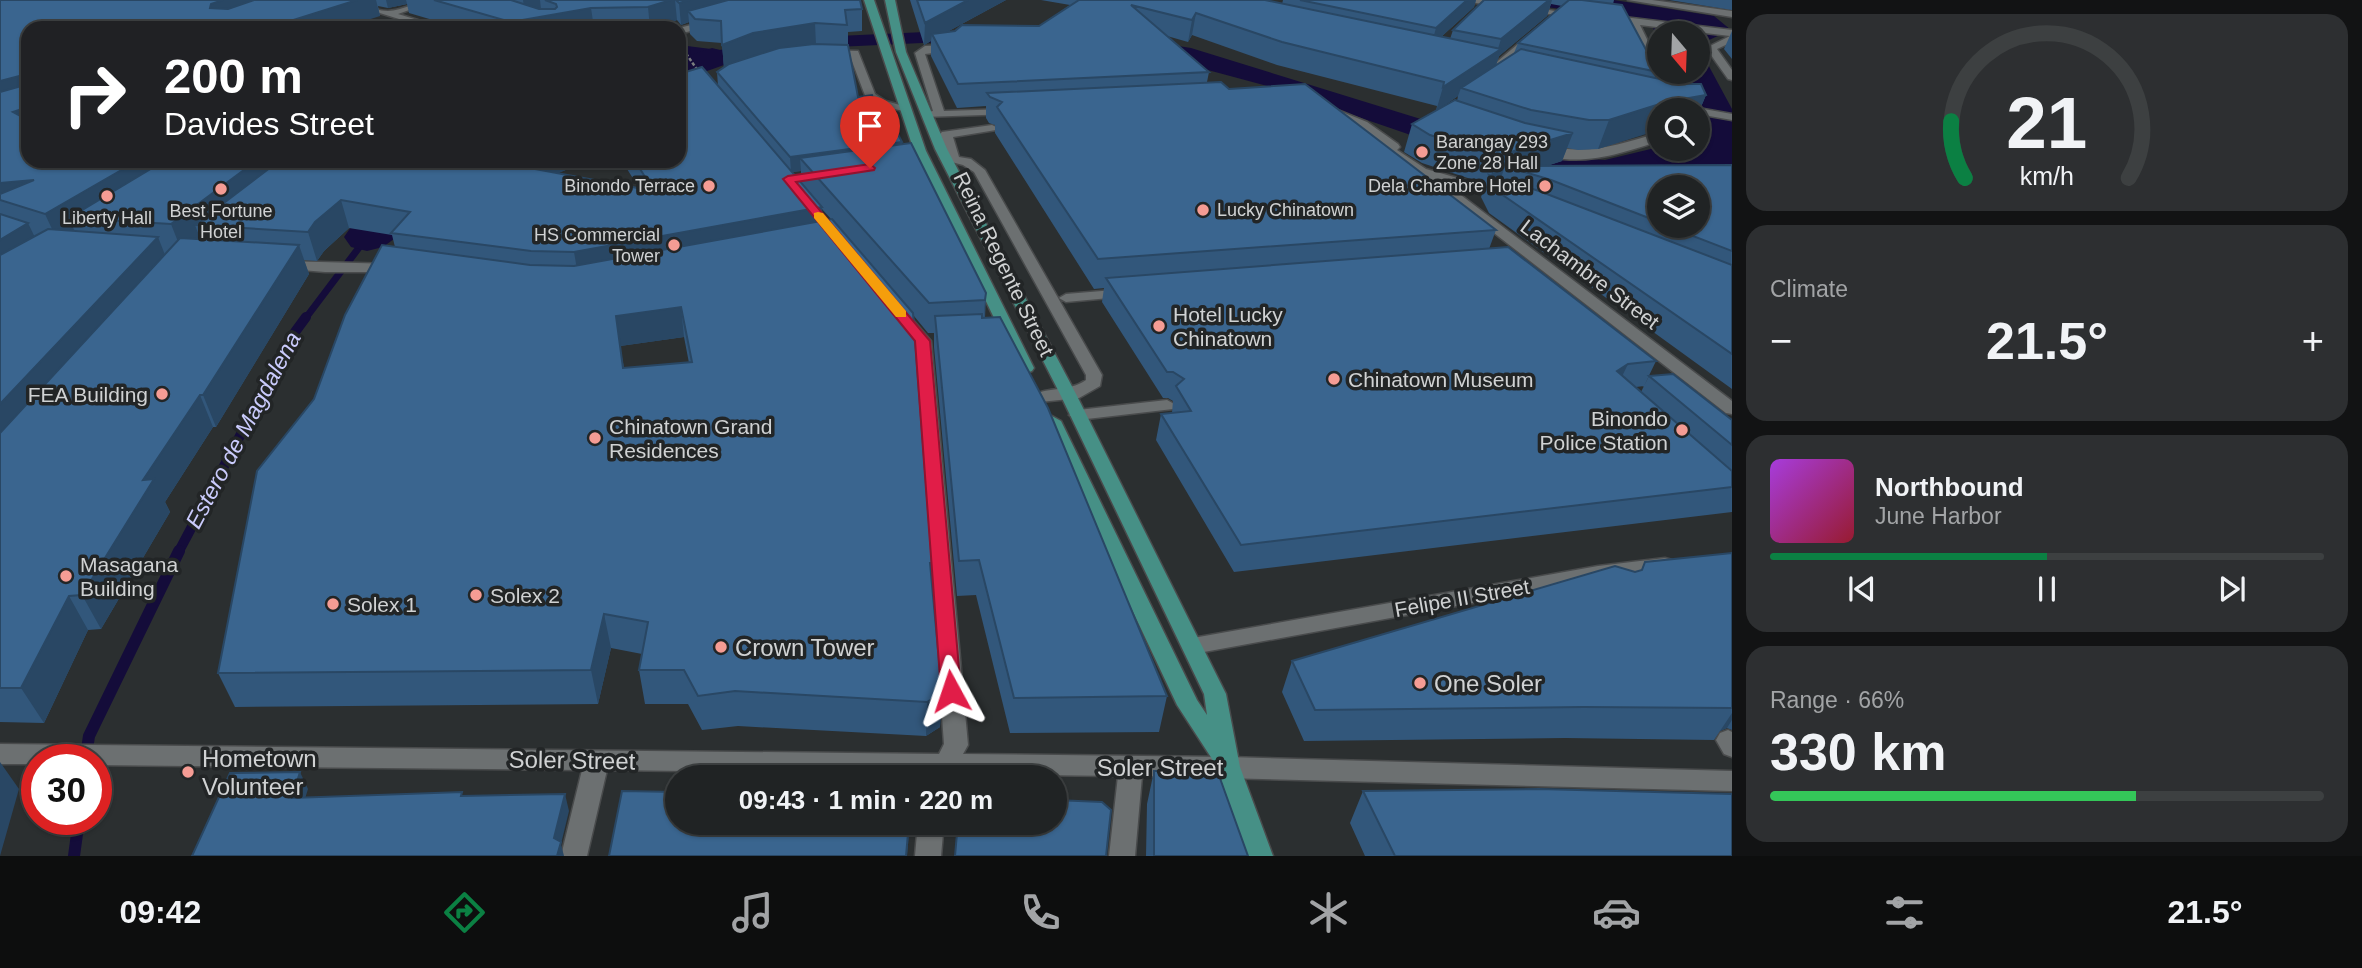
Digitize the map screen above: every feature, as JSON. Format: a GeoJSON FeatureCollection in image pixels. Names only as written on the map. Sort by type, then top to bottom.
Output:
{"type":"FeatureCollection","features":[{"type":"Feature","properties":{"kind":"main road","name":"Reina Regente Street"},"geometry":{"type":"LineString","coordinates":[[869,0],[904,108],[917,161],[1004,336],[1040,397],[1188,705],[1228,767]]}},
{"type":"Feature","properties":{"kind":"main road","name":"Reina Regente Street"},"geometry":{"type":"LineString","coordinates":[[890,0],[901,52],[933,115],[948,159],[1068,394],[1215,694],[1228,767],[1260,856]]}},
{"type":"Feature","properties":{"kind":"street"},"geometry":{"type":"LineString","coordinates":[[343,0],[414,21]]}},
{"type":"Feature","properties":{"kind":"street"},"geometry":{"type":"LineString","coordinates":[[388,14],[432,0]]}},
{"type":"Feature","properties":{"kind":"street"},"geometry":{"type":"LineString","coordinates":[[1461,0],[1584,16]]}},
{"type":"Feature","properties":{"kind":"street"},"geometry":{"type":"LineString","coordinates":[[1633,0],[1732,13]]}},
{"type":"Feature","properties":{"kind":"street"},"geometry":{"type":"LineString","coordinates":[[1476,12],[1487,2]]}},
{"type":"Feature","properties":{"kind":"street"},"geometry":{"type":"LineString","coordinates":[[1551,21],[1560,13]]}},
{"type":"Feature","properties":{"kind":"street"},"geometry":{"type":"LineString","coordinates":[[1597,17],[1711,30],[1732,35]]}},
{"type":"Feature","properties":{"kind":"street"},"geometry":{"type":"LineString","coordinates":[[686,29],[721,20]]}},
{"type":"Feature","properties":{"kind":"street"},"geometry":{"type":"LineString","coordinates":[[1633,21],[1678,98]]}},
{"type":"Feature","properties":{"kind":"street"},"geometry":{"type":"LineString","coordinates":[[1483,65],[1500,72],[1542,29]]}},
{"type":"Feature","properties":{"kind":"street"},"geometry":{"type":"LineString","coordinates":[[1732,35],[1711,48],[1732,77]]}},
{"type":"Feature","properties":{"kind":"street"},"geometry":{"type":"LineString","coordinates":[[954,48],[930,48],[920,53],[933,115],[1023,111]]}},
{"type":"Feature","properties":{"kind":"street"},"geometry":{"type":"LineString","coordinates":[[819,52],[854,53],[870,96],[883,103],[904,108]]}},
{"type":"Feature","properties":{"kind":"street"},"geometry":{"type":"LineString","coordinates":[[1310,107],[1396,146],[1422,172],[1525,202]]}},
{"type":"Feature","properties":{"kind":"street"},"geometry":{"type":"LineString","coordinates":[[1710,113],[1732,117]]}},
{"type":"Feature","properties":{"kind":"street"},"geometry":{"type":"LineString","coordinates":[[948,159],[954,155],[946,134],[992,128]]}},
{"type":"Feature","properties":{"kind":"street"},"geometry":{"type":"LineString","coordinates":[[1524,143],[1570,155],[1595,156],[1611,154],[1647,141]]}},
{"type":"Feature","properties":{"kind":"street"},"geometry":{"type":"LineString","coordinates":[[948,159],[967,162],[979,170],[1094,375],[1094,383],[1088,388],[1068,394],[1040,397]]}},
{"type":"Feature","properties":{"kind":"street","name":"Lachambre Street"},"geometry":{"type":"LineString","coordinates":[[1422,172],[1732,409]]}},
{"type":"Feature","properties":{"kind":"street"},"geometry":{"type":"LineString","coordinates":[[266,264],[325,268],[383,266],[408,270]]}},
{"type":"Feature","properties":{"kind":"street"},"geometry":{"type":"LineString","coordinates":[[1066,298],[1135,293]]}},
{"type":"Feature","properties":{"kind":"street"},"geometry":{"type":"LineString","coordinates":[[888,299],[929,340],[956,745],[945,765]]}},
{"type":"Feature","properties":{"kind":"street"},"geometry":{"type":"LineString","coordinates":[[1678,390],[1703,387]]}},
{"type":"Feature","properties":{"kind":"street"},"geometry":{"type":"LineString","coordinates":[[1078,415],[1167,405]]}},
{"type":"Feature","properties":{"kind":"street","name":"Felipe II Street"},"geometry":{"type":"LineString","coordinates":[[1193,646],[1598,573],[1692,562]]}},
{"type":"Feature","properties":{"kind":"street"},"geometry":{"type":"LineString","coordinates":[[1598,573],[1616,594]]}},
{"type":"Feature","properties":{"kind":"street","name":"Soler Street"},"geometry":{"type":"LineString","coordinates":[[0,754],[597,760],[754,765]]}},
{"type":"Feature","properties":{"kind":"street"},"geometry":{"type":"LineString","coordinates":[[574,856],[597,760]]}},
{"type":"Feature","properties":{"kind":"street","name":"Soler Street"},"geometry":{"type":"LineString","coordinates":[[1067,769],[1228,767],[1732,781]]}},
{"type":"Feature","properties":{"kind":"street"},"geometry":{"type":"LineString","coordinates":[[1122,856],[1131,768]]}},
{"type":"Feature","properties":{"kind":"street"},"geometry":{"type":"LineString","coordinates":[[928,856],[930,835]]}},
{"type":"Feature","properties":{"kind":"path"},"geometry":{"type":"LineString","coordinates":[[686,54],[699,73]]}},
{"type":"Feature","properties":{"kind":"shaded area"},"geometry":{"type":"Polygon","coordinates":[[[1498,0],[1614,0],[1714,16],[1731,30],[1710,40],[1710,21],[1647,21],[1498,0]]]}},
{"type":"Feature","properties":{"kind":"shaded area"},"geometry":{"type":"Polygon","coordinates":[[[947,31],[1068,33],[1134,39],[1191,48],[1466,133],[1564,158],[1605,160],[1647,150],[1647,161],[1710,161],[1710,98],[1684,98],[1676,84],[1710,84],[1710,68],[1732,109],[1732,178],[1710,178],[1710,175],[1647,175],[1647,179],[1602,180],[1466,154],[1271,87],[1152,55],[965,41],[836,47],[686,62],[686,46],[719,50],[838,36],[947,31]]]}},
{"type":"Feature","properties":{"kind":"building"},"geometry":{"type":"Polygon","coordinates":[[[0,0],[223,0],[211,4],[210,8],[228,9],[254,0],[357,0],[290,21],[21,21],[21,109],[13,112],[21,116],[21,168],[125,168],[45,214],[0,200],[0,194],[34,180],[0,183],[0,92],[18,87],[19,76],[0,81],[0,0]]]}},
{"type":"Feature","properties":{"kind":"building"},"geometry":{"type":"Polygon","coordinates":[[[434,0],[511,0],[539,9],[555,9],[556,4],[545,0],[671,0],[648,7],[591,8],[508,21],[434,0]]]}},
{"type":"Feature","properties":{"kind":"building"},"geometry":{"type":"Polygon","coordinates":[[[728,0],[860,0],[862,9],[845,10],[847,25],[815,23],[753,33],[722,45],[721,21],[695,19],[688,11],[728,0]]]}},
{"type":"Feature","properties":{"kind":"building"},"geometry":{"type":"Polygon","coordinates":[[[917,0],[968,0],[925,23],[917,0]]]}},
{"type":"Feature","properties":{"kind":"building"},"geometry":{"type":"Polygon","coordinates":[[[1079,0],[1265,0],[1501,49],[1443,87],[1444,82],[1282,42],[1196,13],[1192,20],[1131,5],[1209,72],[958,84],[932,34],[955,31],[962,25],[1039,26],[1079,0]]]}},
{"type":"Feature","properties":{"kind":"building"},"geometry":{"type":"Polygon","coordinates":[[[1300,0],[1467,0],[1436,28],[1300,0]]]}},
{"type":"Feature","properties":{"kind":"building"},"geometry":{"type":"Polygon","coordinates":[[[1484,0],[1549,0],[1501,39],[1453,30],[1484,0]]]}},
{"type":"Feature","properties":{"kind":"building"},"geometry":{"type":"Polygon","coordinates":[[[1569,0],[1622,5],[1647,52],[1647,70],[1518,43],[1569,0]]]}},
{"type":"Feature","properties":{"kind":"building"},"geometry":{"type":"Polygon","coordinates":[[[814,44],[848,45],[858,97],[872,95],[880,122],[891,121],[902,142],[790,157],[717,72],[729,64],[779,48],[814,44]]]}},
{"type":"Feature","properties":{"kind":"building"},"geometry":{"type":"Polygon","coordinates":[[[1521,49],[1647,76],[1647,84],[1701,84],[1706,95],[1689,98],[1647,98],[1647,108],[1609,120],[1589,120],[1531,110],[1461,88],[1521,49]]]}},
{"type":"Feature","properties":{"kind":"building"},"geometry":{"type":"Polygon","coordinates":[[[702,67],[822,207],[574,252],[531,251],[391,233],[410,212],[341,200],[315,222],[308,232],[195,225],[270,168],[530,168],[654,191],[639,168],[686,168],[686,72],[702,67]]]}},
{"type":"Feature","properties":{"kind":"building"},"geometry":{"type":"Polygon","coordinates":[[[1221,82],[1229,89],[1305,84],[1496,230],[1098,259],[997,107],[1002,102],[987,93],[1221,82]]]}},
{"type":"Feature","properties":{"kind":"building"},"geometry":{"type":"Polygon","coordinates":[[[1455,100],[1525,123],[1573,133],[1498,156],[1430,135],[1412,124],[1455,100]]]}},
{"type":"Feature","properties":{"kind":"building"},"geometry":{"type":"Polygon","coordinates":[[[911,143],[986,293],[985,300],[929,303],[800,158],[911,143]]]}},
{"type":"Feature","properties":{"kind":"building"},"geometry":{"type":"Polygon","coordinates":[[[1732,165],[1732,251],[1698,238],[1710,238],[1710,175],[1647,175],[1647,217],[1551,180],[1505,166],[1732,165]]]}},
{"type":"Feature","properties":{"kind":"building"},"geometry":{"type":"Polygon","coordinates":[[[152,168],[247,168],[171,224],[69,218],[152,168]]]}},
{"type":"Feature","properties":{"kind":"building"},"geometry":{"type":"Polygon","coordinates":[[[1489,175],[1647,232],[1647,238],[1662,238],[1732,265],[1732,354],[1497,191],[1489,175]]]}},
{"type":"Feature","properties":{"kind":"building"},"geometry":{"type":"Polygon","coordinates":[[[0,214],[28,223],[0,240],[0,214]]]}},
{"type":"Feature","properties":{"kind":"building"},"geometry":{"type":"Polygon","coordinates":[[[832,219],[913,313],[942,693],[927,702],[735,691],[698,696],[684,670],[639,670],[648,622],[604,614],[591,670],[218,673],[257,471],[314,399],[345,315],[382,245],[530,265],[574,266],[832,219]],[[681,307],[616,316],[623,368],[692,362],[681,307]]]}},
{"type":"Feature","properties":{"kind":"building"},"geometry":{"type":"Polygon","coordinates":[[[48,229],[158,237],[0,404],[0,255],[48,229]]]}},
{"type":"Feature","properties":{"kind":"building"},"geometry":{"type":"Polygon","coordinates":[[[180,238],[299,245],[203,395],[200,395],[143,480],[154,479],[82,595],[69,596],[21,688],[0,688],[0,433],[180,238]]]}},
{"type":"Feature","properties":{"kind":"building"},"geometry":{"type":"Polygon","coordinates":[[[1508,247],[1656,361],[1628,364],[1617,371],[1732,471],[1732,487],[1241,545],[1161,414],[1191,411],[1176,386],[1184,379],[1173,372],[1167,372],[1106,278],[1508,247]]]}},
{"type":"Feature","properties":{"kind":"building"},"geometry":{"type":"Polygon","coordinates":[[[982,314],[982,318],[1000,317],[1048,408],[1167,696],[1014,698],[979,560],[959,561],[935,316],[982,314]]]}},
{"type":"Feature","properties":{"kind":"building"},"geometry":{"type":"Polygon","coordinates":[[[1673,374],[1732,420],[1732,445],[1649,376],[1673,374]]]}},
{"type":"Feature","properties":{"kind":"building"},"geometry":{"type":"Polygon","coordinates":[[[1732,553],[1732,708],[1315,710],[1292,661],[1615,566],[1635,572],[1642,570],[1645,562],[1732,553]]]}},
{"type":"Feature","properties":{"kind":"building"},"geometry":{"type":"Polygon","coordinates":[[[1217,770],[1248,856],[1154,856],[1154,771],[1217,770]]]}},
{"type":"Feature","properties":{"kind":"building"},"geometry":{"type":"Polygon","coordinates":[[[300,772],[292,798],[462,792],[461,796],[565,794],[554,838],[561,842],[557,856],[192,856],[230,773],[300,772]]]}},
{"type":"Feature","properties":{"kind":"building"},"geometry":{"type":"Polygon","coordinates":[[[1539,789],[1732,794],[1732,856],[1395,856],[1363,791],[1539,789]]]}},
{"type":"Feature","properties":{"kind":"building"},"geometry":{"type":"Polygon","coordinates":[[[622,791],[665,792],[665,835],[908,835],[906,856],[609,856],[622,791]]]}},
{"type":"Feature","properties":{"kind":"building"},"geometry":{"type":"Polygon","coordinates":[[[1067,801],[1102,802],[1111,810],[1106,856],[955,856],[957,835],[1067,835],[1067,801]]]}},
{"type":"Feature","properties":{"kind":"waterway","name":"Estero de Magdalena"},"geometry":{"type":"LineString","coordinates":[[686,68],[712,58]]}},
{"type":"Feature","properties":{"kind":"waterway","name":"Estero de Magdalena"},"geometry":{"type":"LineString","coordinates":[[367,237],[468,168]]}},
{"type":"Feature","properties":{"kind":"waterway","name":"Estero de Magdalena"},"geometry":{"type":"LineString","coordinates":[[305,319],[367,237]]}},
{"type":"Feature","properties":{"kind":"waterway","name":"Estero de Magdalena"},"geometry":{"type":"LineString","coordinates":[[178,552],[295,332],[306,317]]}},
{"type":"Feature","properties":{"kind":"waterway","name":"Estero de Magdalena"},"geometry":{"type":"LineString","coordinates":[[88,744],[89,736],[178,552]]}},
{"type":"Feature","properties":{"kind":"waterway","name":"Estero de Magdalena"},"geometry":{"type":"LineString","coordinates":[[74,856],[77,835]]}},
{"type":"Feature","properties":{"kind":"slow traffic"},"geometry":{"type":"LineString","coordinates":[[818,215],[901,314]]}},
{"type":"Feature","properties":{"kind":"place","name":"Barangay 293 Zone 28 Hall"},"geometry":{"type":"Point","coordinates":[1422,152]}},
{"type":"Feature","properties":{"kind":"place","name":"Binondo Terrace"},"geometry":{"type":"Point","coordinates":[709,186]}},
{"type":"Feature","properties":{"kind":"place","name":"Dela Chambre Hotel"},"geometry":{"type":"Point","coordinates":[1545,186]}},
{"type":"Feature","properties":{"kind":"place","name":"Best Fortune Hotel"},"geometry":{"type":"Point","coordinates":[221,189]}},
{"type":"Feature","properties":{"kind":"place","name":"Liberty Hall"},"geometry":{"type":"Point","coordinates":[107,196]}},
{"type":"Feature","properties":{"kind":"place","name":"Lucky Chinatown"},"geometry":{"type":"Point","coordinates":[1203,210]}},
{"type":"Feature","properties":{"kind":"place","name":"HS Commercial Tower"},"geometry":{"type":"Point","coordinates":[674,245]}},
{"type":"Feature","properties":{"kind":"place","name":"Hotel Lucky Chinatown"},"geometry":{"type":"Point","coordinates":[1159,326]}},
{"type":"Feature","properties":{"kind":"place","name":"Chinatown Museum"},"geometry":{"type":"Point","coordinates":[1334,379]}},
{"type":"Feature","properties":{"kind":"place","name":"FEA Building"},"geometry":{"type":"Point","coordinates":[162,394]}},
{"type":"Feature","properties":{"kind":"place","name":"Binondo Police Station"},"geometry":{"type":"Point","coordinates":[1682,430]}},
{"type":"Feature","properties":{"kind":"place","name":"Chinatown Grand Residences"},"geometry":{"type":"Point","coordinates":[595,438]}},
{"type":"Feature","properties":{"kind":"place","name":"Masagana Building"},"geometry":{"type":"Point","coordinates":[66,576]}},
{"type":"Feature","properties":{"kind":"place","name":"Solex 2"},"geometry":{"type":"Point","coordinates":[476,595]}},
{"type":"Feature","properties":{"kind":"place","name":"Solex 1"},"geometry":{"type":"Point","coordinates":[333,604]}},
{"type":"Feature","properties":{"kind":"place","name":"Crown Tower"},"geometry":{"type":"Point","coordinates":[721,647]}},
{"type":"Feature","properties":{"kind":"place","name":"One Soler"},"geometry":{"type":"Point","coordinates":[1420,683]}},
{"type":"Feature","properties":{"kind":"place","name":"Hometown Volunteer"},"geometry":{"type":"Point","coordinates":[188,772]}},
{"type":"Feature","properties":{"kind":"route"},"geometry":{"type":"LineString","coordinates":[[870,168],[788,179],[923,341],[951,691]]}}]}
